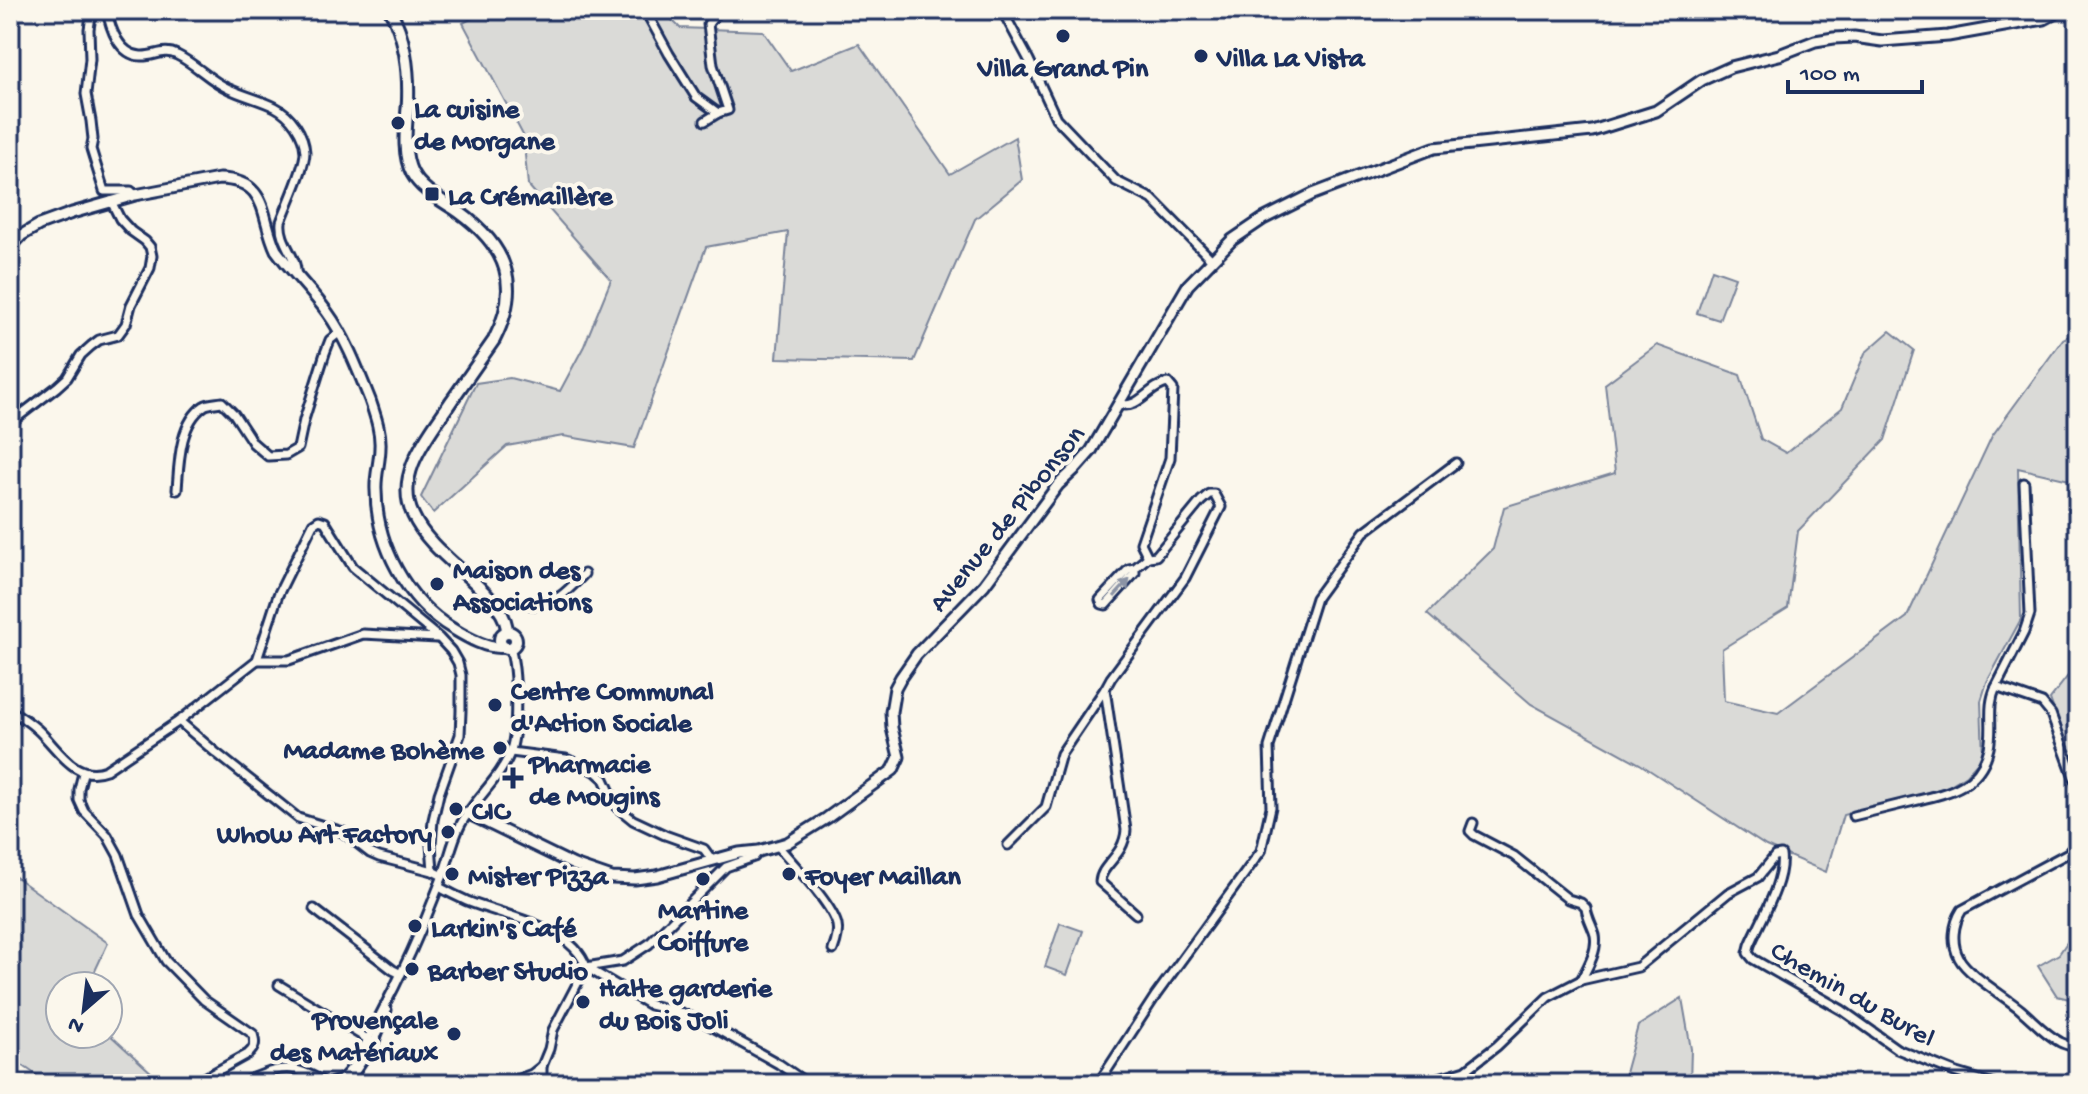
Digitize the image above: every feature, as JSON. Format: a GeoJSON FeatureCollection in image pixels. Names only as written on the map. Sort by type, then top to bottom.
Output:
{"type":"FeatureCollection","features":[{"type":"Feature","properties":{"kind":"main road"},"geometry":{"type":"LineString","coordinates":[[390,10],[401,36],[407,70],[405,142],[410,170],[417,181],[492,242],[506,272],[508,289],[508,305],[494,340],[420,448],[408,484],[407,500],[413,517],[425,535],[495,605],[506,621],[505,641]]}},
{"type":"Feature","properties":{"kind":"street"},"geometry":{"type":"LineString","coordinates":[[92,10],[86,94],[93,139],[91,149],[104,191],[131,191],[135,195]]}},
{"type":"Feature","properties":{"kind":"street"},"geometry":{"type":"LineString","coordinates":[[107,10],[110,28],[128,53],[141,56],[164,51],[177,55],[213,81],[275,107],[291,118],[305,149],[304,161],[280,232],[297,267],[296,274]]}},
{"type":"Feature","properties":{"kind":"street"},"geometry":{"type":"LineString","coordinates":[[645,10],[696,97],[718,113]]}},
{"type":"Feature","properties":{"kind":"street"},"geometry":{"type":"LineString","coordinates":[[705,121],[728,110],[713,65],[708,24],[719,10]]}},
{"type":"Feature","properties":{"kind":"street"},"geometry":{"type":"LineString","coordinates":[[962,10],[1000,10],[1029,60],[1056,118],[1076,142],[1116,181],[1152,199],[1211,259]]}},
{"type":"Feature","properties":{"kind":"street","name":"Avenue de Pibonson"},"geometry":{"type":"LineString","coordinates":[[467,813],[574,865],[612,878],[635,879],[787,843],[893,770],[899,757],[891,712],[895,688],[901,677],[917,654],[984,585],[1058,485],[1091,451],[1188,285],[1232,240],[1263,219],[1303,199],[1434,148],[1592,131],[1656,111],[1702,80],[1731,67],[1779,55],[1815,41],[1844,37],[1882,41],[1938,37],[2026,23],[2044,19],[2061,10]]}},
{"type":"Feature","properties":{"kind":"street"},"geometry":{"type":"LineString","coordinates":[[2075,10],[2078,19]]}},
{"type":"Feature","properties":{"kind":"street"},"geometry":{"type":"LineString","coordinates":[[10,248],[22,235],[39,225],[135,195],[219,179],[231,179],[251,189],[263,205],[276,250],[327,311],[364,386],[381,445],[376,501],[382,531],[403,581],[428,610],[453,630],[479,641],[505,641],[515,676],[511,752],[467,813],[457,833],[439,887],[371,1041],[337,1084],[290,1068],[277,1069],[239,1084]]}},
{"type":"Feature","properties":{"kind":"street"},"geometry":{"type":"LineString","coordinates":[[10,423],[67,378],[81,355],[91,346],[99,340],[118,335],[126,324],[131,305],[150,268],[152,256],[150,247],[120,219],[111,201]]}},
{"type":"Feature","properties":{"kind":"street"},"geometry":{"type":"LineString","coordinates":[[177,490],[179,450],[191,420],[205,405],[222,402],[253,443],[268,456],[286,455],[298,448],[325,353],[330,340],[340,332]]}},
{"type":"Feature","properties":{"kind":"street"},"geometry":{"type":"LineString","coordinates":[[1118,404],[1133,405],[1161,384],[1168,383],[1173,389],[1170,458],[1141,543],[1148,557]]}},
{"type":"Feature","properties":{"kind":"street"},"geometry":{"type":"LineString","coordinates":[[1098,1084],[1156,995],[1261,851],[1271,807],[1269,747],[1316,598],[1364,532],[1456,463]]}},
{"type":"Feature","properties":{"kind":"street"},"geometry":{"type":"LineString","coordinates":[[1853,816],[1952,792],[1970,781],[1985,763],[1990,744],[1991,698],[2030,614],[2024,483]]}},
{"type":"Feature","properties":{"kind":"street"},"geometry":{"type":"LineString","coordinates":[[1008,845],[1046,807],[1061,754],[1111,678],[1185,578],[1221,507],[1214,494],[1201,501],[1156,556],[1148,557],[1129,569],[1100,600],[1102,604],[1106,605],[1135,573],[1135,568]]}},
{"type":"Feature","properties":{"kind":"street"},"geometry":{"type":"LineString","coordinates":[[10,710],[38,730],[83,773],[96,774],[106,770],[179,721],[257,660],[278,595],[313,524],[319,520],[325,522],[353,567],[439,638],[458,663],[461,675],[460,735],[433,820],[433,871]]}},
{"type":"Feature","properties":{"kind":"street"},"geometry":{"type":"LineString","coordinates":[[495,605],[506,601],[538,605],[562,597],[584,574]]}},
{"type":"Feature","properties":{"kind":"street"},"geometry":{"type":"LineString","coordinates":[[257,660],[289,660],[363,634],[439,638]]}},
{"type":"Feature","properties":{"kind":"street"},"geometry":{"type":"LineString","coordinates":[[1996,687],[2042,703],[2051,714],[2078,788]]}},
{"type":"Feature","properties":{"kind":"street"},"geometry":{"type":"LineString","coordinates":[[1105,689],[1126,830],[1121,851],[1100,876],[1100,882],[1136,914]]}},
{"type":"Feature","properties":{"kind":"street"},"geometry":{"type":"LineString","coordinates":[[179,721],[298,818],[343,832],[379,857],[443,876]]}},
{"type":"Feature","properties":{"kind":"street"},"geometry":{"type":"LineString","coordinates":[[511,752],[566,759],[595,771],[604,779],[617,807],[633,820],[704,849],[712,860]]}},
{"type":"Feature","properties":{"kind":"street"},"geometry":{"type":"LineString","coordinates":[[83,773],[79,800],[84,811],[107,835],[118,855],[139,915],[166,961],[204,1000],[253,1034],[254,1048],[248,1054],[194,1084]]}},
{"type":"Feature","properties":{"kind":"street"},"geometry":{"type":"LineString","coordinates":[[1419,1084],[1466,1070],[1497,1046],[1548,997],[1581,980],[1595,948],[1596,937],[1586,908],[1568,899],[1514,856],[1474,835],[1470,831],[1473,823]]}},
{"type":"Feature","properties":{"kind":"street"},"geometry":{"type":"LineString","coordinates":[[2078,842],[2068,853],[1962,910],[1954,936],[1961,963],[2045,1032],[2062,1043],[2078,1048]]}},
{"type":"Feature","properties":{"kind":"street"},"geometry":{"type":"LineString","coordinates":[[778,846],[837,923],[833,950]]}},
{"type":"Feature","properties":{"kind":"street"},"geometry":{"type":"LineString","coordinates":[[586,967],[623,961],[649,944],[718,873],[734,863],[754,857],[759,851]]}},
{"type":"Feature","properties":{"kind":"street","name":"Chemin du Burel"},"geometry":{"type":"LineString","coordinates":[[1581,980],[1638,967],[1728,893],[1758,877],[1775,856],[1781,855],[1778,883],[1750,945],[1748,953],[1753,959],[1842,1010],[1897,1049],[1994,1084]]}},
{"type":"Feature","properties":{"kind":"street"},"geometry":{"type":"LineString","coordinates":[[439,887],[468,902],[535,923],[583,956],[586,967],[553,1030],[542,1066],[542,1084]]}},
{"type":"Feature","properties":{"kind":"street"},"geometry":{"type":"LineString","coordinates":[[314,909],[401,974]]}},
{"type":"Feature","properties":{"kind":"street"},"geometry":{"type":"LineString","coordinates":[[586,967],[650,1005],[706,1023],[808,1084]]}},
{"type":"Feature","properties":{"kind":"street"},"geometry":{"type":"LineString","coordinates":[[279,985],[371,1041]]}},
{"type":"Feature","properties":{"kind":"street"},"geometry":{"type":"LineString","coordinates":[[505,1084],[532,1074],[542,1066]]}},
{"type":"Feature","properties":{"kind":"shaded area"},"geometry":{"type":"Polygon","coordinates":[[[487,10],[662,10],[680,28],[763,31],[791,71],[859,44],[950,174],[1015,137],[1022,180],[975,219],[914,361],[777,358],[788,232],[706,247],[634,448],[563,436],[507,446],[433,513],[421,497],[476,383],[510,378],[560,391],[584,346],[611,280],[528,185],[523,135],[463,23],[487,10]]]}},
{"type":"Feature","properties":{"kind":"shaded area"},"geometry":{"type":"Polygon","coordinates":[[[1712,269],[1735,277],[1719,320],[1697,313],[1712,269]]]}},
{"type":"Feature","properties":{"kind":"shaded area"},"geometry":{"type":"Polygon","coordinates":[[[1890,331],[1914,350],[1885,440],[1798,531],[1788,608],[1722,649],[1724,701],[1778,713],[1907,617],[1992,436],[2063,339],[2078,331],[2078,482],[2018,468],[2021,619],[1987,682],[1981,701],[1983,756],[1966,775],[1947,787],[1843,815],[1826,872],[1766,846],[1640,764],[1531,704],[1427,614],[1493,549],[1504,507],[1615,473],[1605,384],[1657,345],[1740,375],[1761,439],[1786,453],[1842,408],[1865,353],[1890,331]]]}},
{"type":"Feature","properties":{"kind":"shaded area"},"geometry":{"type":"Polygon","coordinates":[[[2078,663],[2078,776],[2050,699],[2078,663]]]}},
{"type":"Feature","properties":{"kind":"shaded area"},"geometry":{"type":"Polygon","coordinates":[[[10,873],[108,943],[95,970],[44,970],[44,1050],[124,1048],[154,1075],[110,1084],[53,1084],[10,1057],[10,873]]]}},
{"type":"Feature","properties":{"kind":"shaded area"},"geometry":{"type":"Polygon","coordinates":[[[1060,923],[1083,931],[1067,975],[1045,967],[1060,923]]]}},
{"type":"Feature","properties":{"kind":"shaded area"},"geometry":{"type":"Polygon","coordinates":[[[2078,934],[2078,1001],[2057,996],[2038,966],[2059,954],[2070,938],[2078,934]]]}},
{"type":"Feature","properties":{"kind":"shaded area"},"geometry":{"type":"Polygon","coordinates":[[[1682,998],[1691,1049],[1690,1084],[1622,1084],[1638,1026],[1682,998]]]}},
{"type":"Feature","properties":{"kind":"place","name":"Villa Grand Pin"},"geometry":{"type":"Point","coordinates":[1063,36]}},
{"type":"Feature","properties":{"kind":"place","name":"Villa La Vista"},"geometry":{"type":"Point","coordinates":[1201,56]}},
{"type":"Feature","properties":{"kind":"place","name":"La cuisine de Morgane"},"geometry":{"type":"Point","coordinates":[398,123]}},
{"type":"Feature","properties":{"kind":"place","name":"La Crémaillère"},"geometry":{"type":"Point","coordinates":[432,194]}},
{"type":"Feature","properties":{"kind":"place","name":"Maison des Associations"},"geometry":{"type":"Point","coordinates":[437,584]}},
{"type":"Feature","properties":{"kind":"place","name":"Centre Communal d'Action Sociale"},"geometry":{"type":"Point","coordinates":[495,705]}},
{"type":"Feature","properties":{"kind":"place","name":"Madame Bohème"},"geometry":{"type":"Point","coordinates":[500,748]}},
{"type":"Feature","properties":{"kind":"place","name":"Pharmacie de Mougins"},"geometry":{"type":"Point","coordinates":[513,778]}},
{"type":"Feature","properties":{"kind":"place","name":"CIC"},"geometry":{"type":"Point","coordinates":[456,809]}},
{"type":"Feature","properties":{"kind":"place","name":"Whow Art Factory"},"geometry":{"type":"Point","coordinates":[448,832]}},
{"type":"Feature","properties":{"kind":"place","name":"Mister Pizza"},"geometry":{"type":"Point","coordinates":[452,874]}},
{"type":"Feature","properties":{"kind":"place","name":"Foyer Maillan"},"geometry":{"type":"Point","coordinates":[789,874]}},
{"type":"Feature","properties":{"kind":"place","name":"Martine Coiffure"},"geometry":{"type":"Point","coordinates":[703,879]}},
{"type":"Feature","properties":{"kind":"place","name":"Larkin's Café"},"geometry":{"type":"Point","coordinates":[415,926]}},
{"type":"Feature","properties":{"kind":"place","name":"Barber Studio"},"geometry":{"type":"Point","coordinates":[412,969]}},
{"type":"Feature","properties":{"kind":"place","name":"Halte garderie du Bois Joli"},"geometry":{"type":"Point","coordinates":[583,1002]}},
{"type":"Feature","properties":{"kind":"place","name":"Provençale des Matériaux"},"geometry":{"type":"Point","coordinates":[454,1034]}}]}
